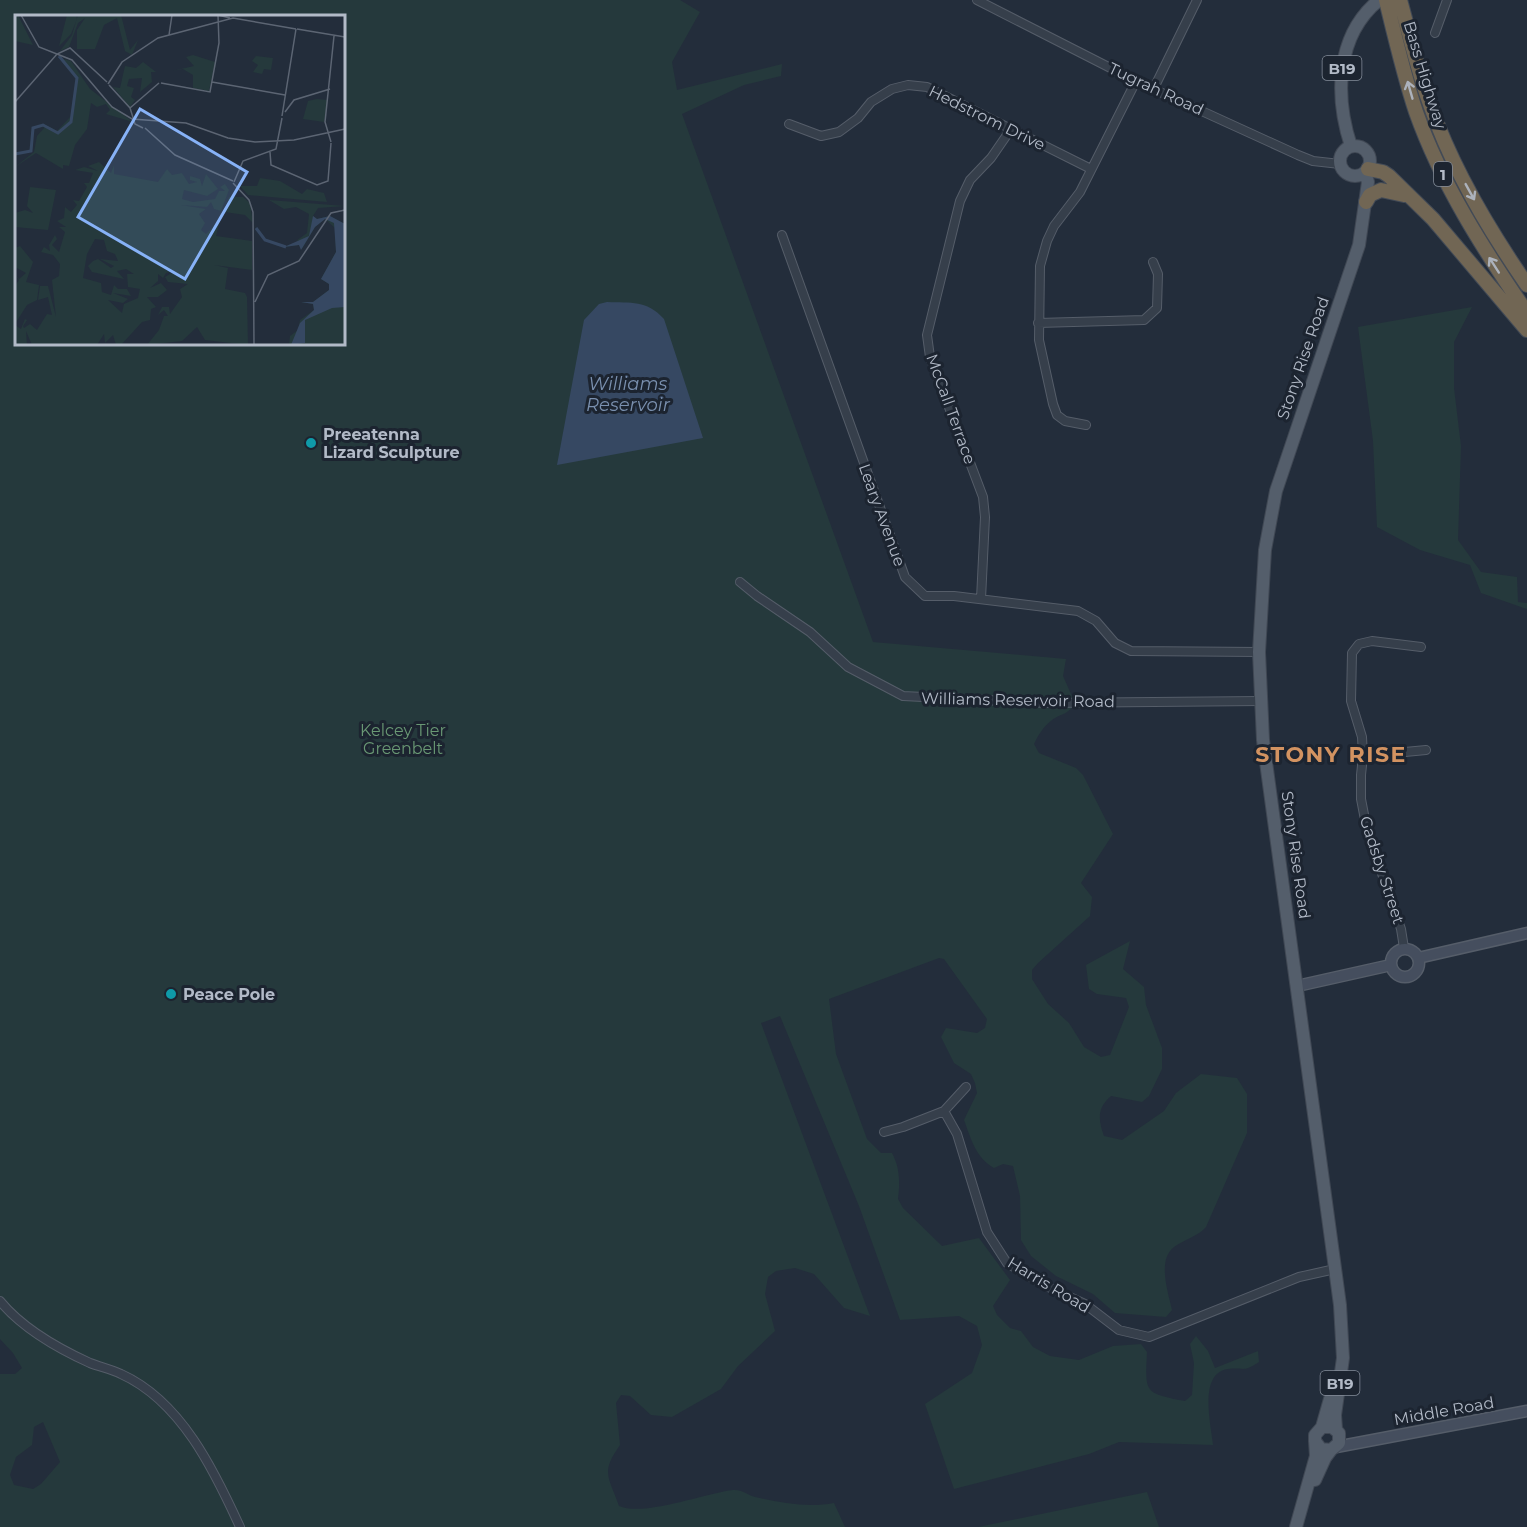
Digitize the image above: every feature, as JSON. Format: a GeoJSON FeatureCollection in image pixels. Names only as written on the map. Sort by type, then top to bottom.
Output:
{"type":"FeatureCollection","features":[{"type":"Feature","properties":{"kind":"highway","name":"Bass Highway"},"geometry":{"type":"LineString","coordinates":[[1386,0],[1416,111],[1434,154],[1468,222],[1527,314]]}},
{"type":"Feature","properties":{"kind":"highway","name":"Bass Highway"},"geometry":{"type":"LineString","coordinates":[[1400,0],[1431,108],[1449,151],[1490,228],[1527,285]]}},
{"type":"Feature","properties":{"kind":"highway"},"geometry":{"type":"LineString","coordinates":[[1367,171],[1383,172],[1389,176],[1433,219],[1527,330]]}},
{"type":"Feature","properties":{"kind":"highway"},"geometry":{"type":"LineString","coordinates":[[1365,207],[1370,195],[1381,190],[1409,197]]}},
{"type":"Feature","properties":{"kind":"main road","name":"B19"},"geometry":{"type":"LineString","coordinates":[[1367,171],[1370,161],[1368,153],[1359,146],[1351,146],[1341,102],[1343,61],[1350,40],[1361,19],[1378,0]]}},
{"type":"Feature","properties":{"kind":"main road"},"geometry":{"type":"LineString","coordinates":[[1340,164],[1343,152],[1351,146]]}},
{"type":"Feature","properties":{"kind":"main road","name":"B19"},"geometry":{"type":"LineString","coordinates":[[1340,164],[1344,172],[1351,176]]}},
{"type":"Feature","properties":{"kind":"main road"},"geometry":{"type":"LineString","coordinates":[[1351,176],[1359,176],[1367,171]]}},
{"type":"Feature","properties":{"kind":"main road","name":"Stony Rise Road"},"geometry":{"type":"LineString","coordinates":[[1337,1431],[1335,1415],[1343,1358],[1342,1335],[1263,740],[1259,652],[1265,550],[1276,492],[1359,245],[1368,182],[1367,171]]}},
{"type":"Feature","properties":{"kind":"main road","name":"Stony Rise Road"},"geometry":{"type":"LineString","coordinates":[[1351,176],[1365,207]]}},
{"type":"Feature","properties":{"kind":"main road","name":"Stony Rise Road"},"geometry":{"type":"LineString","coordinates":[[1322,1427],[1328,1411],[1342,1335]]}},
{"type":"Feature","properties":{"kind":"main road"},"geometry":{"type":"LineString","coordinates":[[1322,1427],[1327,1426],[1337,1431]]}},
{"type":"Feature","properties":{"kind":"main road","name":"B19"},"geometry":{"type":"LineString","coordinates":[[1297,1527],[1316,1456],[1315,1435],[1322,1427]]}},
{"type":"Feature","properties":{"kind":"main road","name":"B19"},"geometry":{"type":"LineString","coordinates":[[1297,1527],[1325,1458],[1339,1443],[1337,1431]]}},
{"type":"Feature","properties":{"kind":"main road"},"geometry":{"type":"LineString","coordinates":[[1315,1441],[1321,1449],[1334,1449]]}},
{"type":"Feature","properties":{"kind":"street","name":"Tugrah Road"},"geometry":{"type":"LineString","coordinates":[[977,0],[1136,81],[1309,160],[1340,164]]}},
{"type":"Feature","properties":{"kind":"street"},"geometry":{"type":"LineString","coordinates":[[1154,88],[1197,0]]}},
{"type":"Feature","properties":{"kind":"street"},"geometry":{"type":"LineString","coordinates":[[1435,33],[1447,0]]}},
{"type":"Feature","properties":{"kind":"street"},"geometry":{"type":"LineString","coordinates":[[1086,425],[1065,421],[1058,415],[1053,404],[1039,340],[1040,266],[1054,226],[1080,192],[1136,81]]}},
{"type":"Feature","properties":{"kind":"street","name":"Hedstrom Drive"},"geometry":{"type":"LineString","coordinates":[[789,124],[821,136],[839,132],[858,118],[871,102],[892,89],[908,85],[927,87],[1091,169]]}},
{"type":"Feature","properties":{"kind":"street","name":"McCall Terrace"},"geometry":{"type":"LineString","coordinates":[[981,599],[986,517],[983,497],[930,357],[927,335],[960,201],[970,180],[991,158],[1011,129]]}},
{"type":"Feature","properties":{"kind":"street","name":"Leary Avenue"},"geometry":{"type":"LineString","coordinates":[[782,235],[905,577],[925,596],[954,596],[1078,611],[1096,621],[1115,643],[1131,651],[1259,652]]}},
{"type":"Feature","properties":{"kind":"street"},"geometry":{"type":"LineString","coordinates":[[1038,323],[1144,320],[1157,308],[1158,274],[1153,262]]}},
{"type":"Feature","properties":{"kind":"street","name":"Williams Reservoir Road"},"geometry":{"type":"LineString","coordinates":[[740,582],[810,632],[848,667],[903,696],[1046,704],[1261,701]]}},
{"type":"Feature","properties":{"kind":"street","name":"Gadsby Street"},"geometry":{"type":"LineString","coordinates":[[1404,948],[1401,929],[1367,830],[1361,799],[1364,756],[1362,738],[1351,701],[1352,653],[1359,645],[1371,641],[1421,646]]}},
{"type":"Feature","properties":{"kind":"street"},"geometry":{"type":"LineString","coordinates":[[1364,756],[1426,750]]}},
{"type":"Feature","properties":{"kind":"street"},"geometry":{"type":"LineString","coordinates":[[1418,958],[1527,933]]}},
{"type":"Feature","properties":{"kind":"street"},"geometry":{"type":"LineString","coordinates":[[1404,948],[1413,951],[1418,958],[1416,971],[1408,976],[1395,973],[1391,965],[1392,956],[1399,949],[1404,948]]}},
{"type":"Feature","properties":{"kind":"street"},"geometry":{"type":"LineString","coordinates":[[1297,986],[1391,965]]}},
{"type":"Feature","properties":{"kind":"street"},"geometry":{"type":"LineString","coordinates":[[884,1132],[944,1111],[966,1088]]}},
{"type":"Feature","properties":{"kind":"street","name":"Harris Road"},"geometry":{"type":"LineString","coordinates":[[944,1111],[957,1134],[987,1232],[1007,1263],[1044,1285],[1085,1304],[1119,1330],[1149,1337],[1299,1277],[1335,1269]]}},
{"type":"Feature","properties":{"kind":"street"},"geometry":{"type":"LineString","coordinates":[[0,1300],[44,1340],[91,1363],[122,1374],[168,1407],[187,1431],[218,1480],[240,1527]]}},
{"type":"Feature","properties":{"kind":"street","name":"Middle Road"},"geometry":{"type":"LineString","coordinates":[[1334,1449],[1527,1411]]}},
{"type":"Feature","properties":{"kind":"street","name":"Middle Road"},"geometry":{"type":"LineString","coordinates":[[1337,1431],[1352,1439],[1366,1441]]}},
{"type":"Feature","properties":{"kind":"green space","name":"Kelcey Tier Greenbelt"},"geometry":{"type":"Polygon","coordinates":[[[0,0],[680,0],[700,12],[672,62],[677,90],[782,64],[781,76],[744,85],[682,114],[873,642],[1066,659],[1063,676],[1075,703],[1067,712],[1046,725],[1034,744],[1039,753],[1076,768],[1083,775],[1113,834],[1081,883],[1092,897],[1090,916],[1038,963],[1032,970],[1032,979],[1048,1004],[1069,1023],[1084,1047],[1101,1057],[1110,1055],[1129,1007],[1126,998],[1097,994],[1089,989],[1086,965],[1130,941],[1123,969],[1144,987],[1146,1005],[1162,1048],[1162,1069],[1149,1096],[1142,1102],[1111,1096],[1106,1100],[1100,1114],[1104,1136],[1122,1140],[1164,1111],[1176,1093],[1201,1074],[1237,1078],[1247,1094],[1247,1133],[1206,1227],[1174,1247],[1166,1260],[1166,1286],[1172,1310],[1166,1317],[1115,1313],[1093,1294],[1056,1276],[1031,1256],[1021,1240],[1020,1196],[1013,1166],[1003,1164],[994,1168],[983,1159],[975,1147],[964,1120],[977,1093],[975,1083],[971,1074],[954,1063],[941,1037],[946,1028],[977,1033],[985,1028],[987,1019],[944,959],[939,958],[829,999],[836,1054],[867,1139],[881,1153],[892,1153],[899,1175],[898,1199],[903,1208],[942,1246],[979,1238],[1010,1280],[993,1306],[997,1315],[1010,1328],[1021,1331],[1033,1347],[1050,1356],[1079,1360],[1113,1346],[1141,1344],[1147,1352],[1146,1376],[1150,1389],[1161,1396],[1185,1401],[1192,1395],[1194,1363],[1190,1344],[1196,1336],[1208,1351],[1215,1368],[1258,1351],[1259,1362],[1246,1369],[1228,1369],[1219,1373],[1213,1380],[1208,1401],[1213,1445],[1119,1442],[1089,1454],[954,1489],[925,1404],[972,1373],[982,1345],[977,1326],[959,1316],[900,1320],[859,1206],[780,1016],[761,1023],[870,1316],[844,1308],[814,1274],[795,1268],[776,1271],[768,1277],[765,1294],[775,1331],[738,1366],[721,1389],[672,1417],[651,1415],[630,1396],[621,1395],[616,1403],[620,1445],[610,1462],[608,1475],[619,1506],[630,1509],[659,1507],[736,1490],[755,1497],[785,1503],[814,1505],[834,1503],[845,1527],[0,1527],[0,1374],[15,1374],[22,1368],[13,1353],[0,1339],[0,0]],[[43,1422],[34,1427],[32,1445],[16,1457],[10,1475],[14,1485],[33,1489],[41,1484],[60,1462],[43,1422]]]}},
{"type":"Feature","properties":{"kind":"green space"},"geometry":{"type":"Polygon","coordinates":[[[1472,307],[1454,342],[1454,388],[1461,446],[1458,540],[1481,572],[1517,577],[1518,602],[1527,603],[1527,609],[1481,593],[1470,565],[1420,550],[1377,527],[1373,441],[1358,327],[1472,307]]]}},
{"type":"Feature","properties":{"kind":"green space"},"geometry":{"type":"Polygon","coordinates":[[[1147,1492],[1159,1527],[978,1527],[1147,1492]]]}},
{"type":"Feature","properties":{"kind":"water","name":"Williams Reservoir"},"geometry":{"type":"Polygon","coordinates":[[[607,302],[645,306],[664,319],[703,438],[557,465],[584,320],[599,304],[607,302]]]}},
{"type":"Feature","properties":{"kind":"place","name":"Preeatenna Lizard Sculpture"},"geometry":{"type":"Point","coordinates":[311,443]}},
{"type":"Feature","properties":{"kind":"place","name":"Peace Pole"},"geometry":{"type":"Point","coordinates":[171,994]}},
{"type":"Feature","properties":{"kind":"district","name":"STONY RISE"},"geometry":{"type":"Point","coordinates":[1331,754]}}]}
